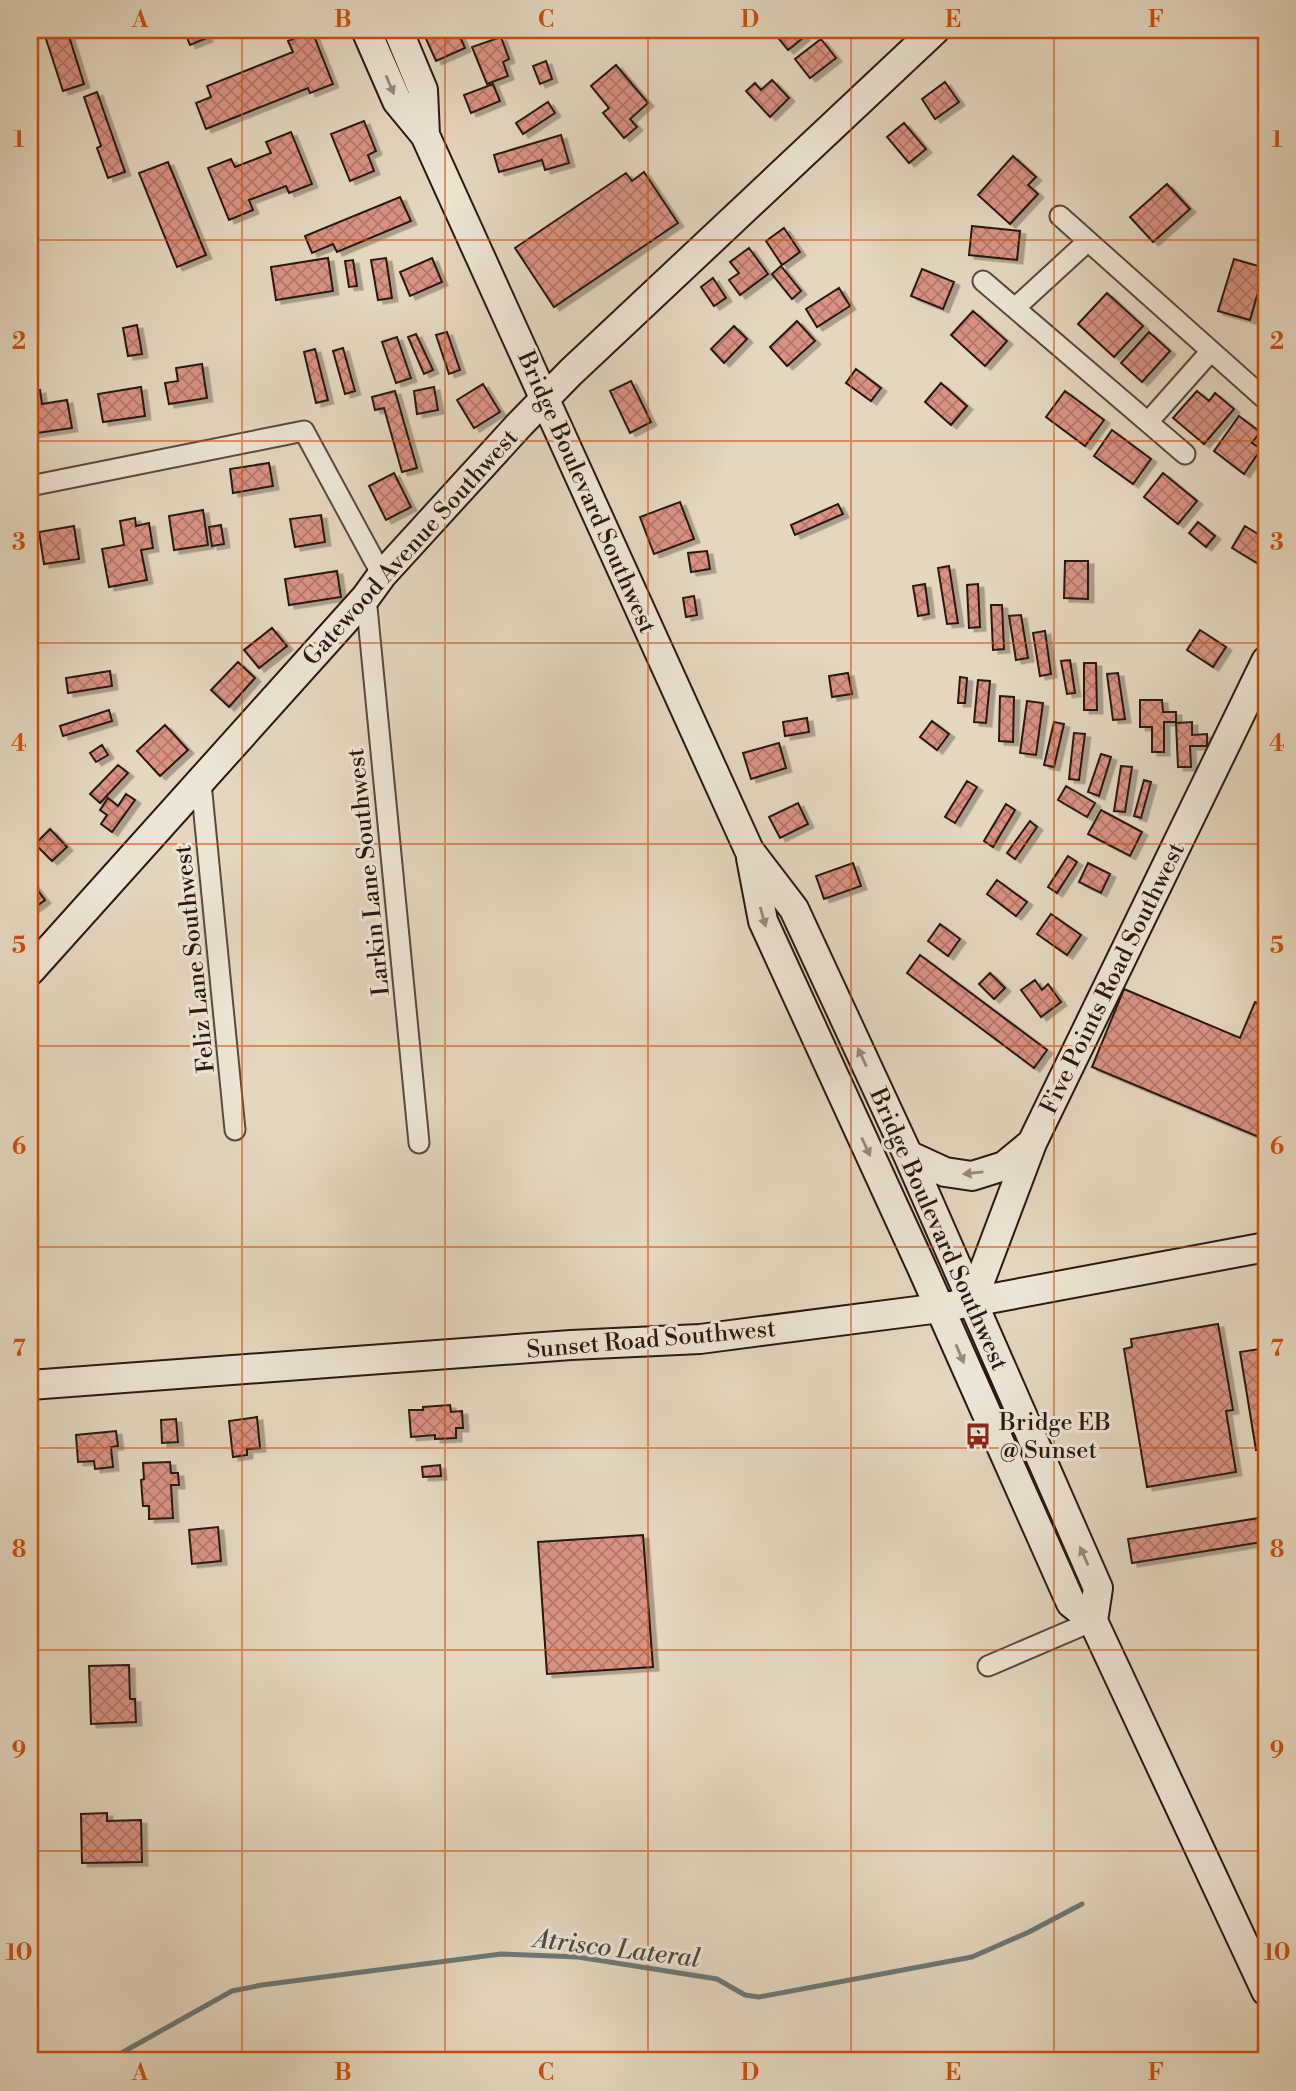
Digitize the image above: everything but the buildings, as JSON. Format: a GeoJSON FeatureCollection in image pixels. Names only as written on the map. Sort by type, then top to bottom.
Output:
{"type":"FeatureCollection","features":[{"type":"Feature","properties":{"kind":"main road","name":"Bridge Boulevard Southwest"},"geometry":{"type":"LineString","coordinates":[[366,30],[397,101],[425,135],[749,850],[794,909],[908,1155],[1098,1588],[1093,1621]]}},
{"type":"Feature","properties":{"kind":"main road","name":"Bridge Boulevard Southwest"},"geometry":{"type":"LineString","coordinates":[[398,30],[423,90],[425,135]]}},
{"type":"Feature","properties":{"kind":"main road","name":"Gatewood Avenue Southwest"},"geometry":{"type":"LineString","coordinates":[[30,971],[545,398],[935,30]]}},
{"type":"Feature","properties":{"kind":"main road","name":"Five Points Road Southwest"},"geometry":{"type":"LineString","coordinates":[[972,1302],[1032,1143],[1266,662]]}},
{"type":"Feature","properties":{"kind":"main road","name":"Bridge Boulevard Southwest"},"geometry":{"type":"LineString","coordinates":[[749,850],[763,921],[1071,1603],[1093,1621],[1266,1991]]}},
{"type":"Feature","properties":{"kind":"main road"},"geometry":{"type":"LineString","coordinates":[[908,1155],[945,1172],[972,1176],[1004,1166],[1032,1143]]}},
{"type":"Feature","properties":{"kind":"main road","name":"Sunset Road Southwest"},"geometry":{"type":"LineString","coordinates":[[30,1385],[572,1345],[700,1339],[940,1308],[1266,1247]]}},
{"type":"Feature","properties":{"kind":"street"},"geometry":{"type":"LineString","coordinates":[[1060,216],[1266,400]]}},
{"type":"Feature","properties":{"kind":"street"},"geometry":{"type":"LineString","coordinates":[[1015,308],[1088,241]]}},
{"type":"Feature","properties":{"kind":"street"},"geometry":{"type":"LineString","coordinates":[[983,281],[1185,454]]}},
{"type":"Feature","properties":{"kind":"street"},"geometry":{"type":"LineString","coordinates":[[1148,422],[1211,351]]}},
{"type":"Feature","properties":{"kind":"street"},"geometry":{"type":"LineString","coordinates":[[30,486],[304,431],[374,586]]}},
{"type":"Feature","properties":{"kind":"street","name":"Larkin Lane Southwest"},"geometry":{"type":"LineString","coordinates":[[374,586],[419,1143]]}},
{"type":"Feature","properties":{"kind":"street","name":"Feliz Lane Southwest"},"geometry":{"type":"LineString","coordinates":[[201,783],[235,1130]]}},
{"type":"Feature","properties":{"kind":"street"},"geometry":{"type":"LineString","coordinates":[[988,1666],[1093,1621]]}},
{"type":"Feature","properties":{"kind":"waterway","name":"Atrisco Lateral"},"geometry":{"type":"LineString","coordinates":[[107,2061],[232,1991],[262,1985],[501,1954],[578,1957],[717,1979],[745,1995],[759,1997],[972,1957],[1029,1932],[1082,1904]]}},
{"type":"Feature","properties":{"kind":"place","name":"Bridge EB @ Sunset"},"geometry":{"type":"Point","coordinates":[978,1436]}}]}
